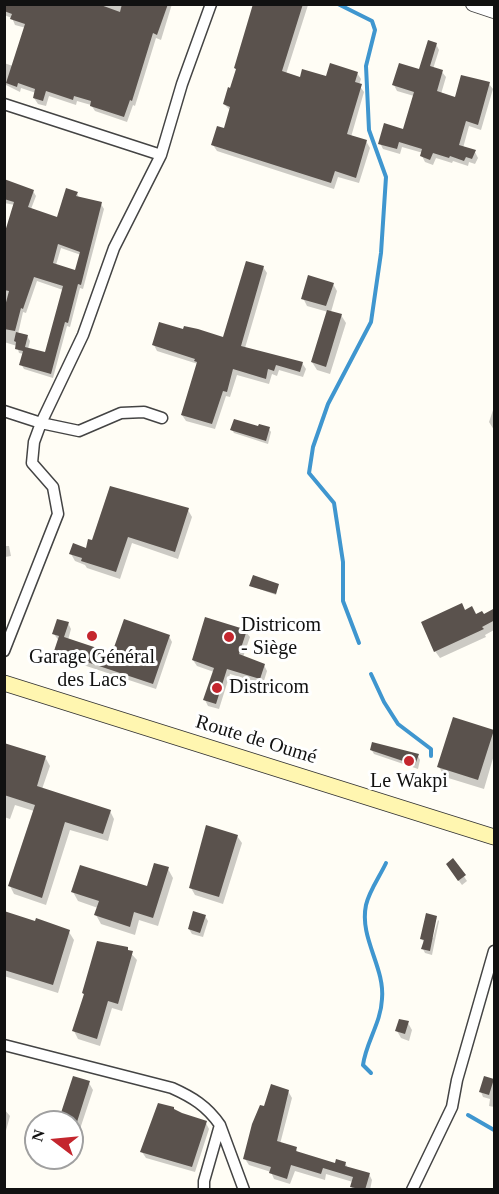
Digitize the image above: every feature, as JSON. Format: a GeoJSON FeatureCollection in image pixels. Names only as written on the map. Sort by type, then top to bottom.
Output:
{"type":"FeatureCollection","features":[{"type":"Feature","properties":{"kind":"main road","name":"Route de Oumé"},"geometry":{"type":"LineString","coordinates":[[4,683],[495,837]]}},
{"type":"Feature","properties":{"kind":"street"},"geometry":{"type":"LineString","coordinates":[[4,651],[58,514],[53,487],[32,463],[34,442],[83,335],[114,248],[161,155],[182,84],[211,4]]}},
{"type":"Feature","properties":{"kind":"street"},"geometry":{"type":"LineString","coordinates":[[473,4],[495,11]]}},
{"type":"Feature","properties":{"kind":"street"},"geometry":{"type":"LineString","coordinates":[[4,104],[161,155]]}},
{"type":"Feature","properties":{"kind":"street"},"geometry":{"type":"LineString","coordinates":[[4,411],[41,423],[79,431],[121,413],[144,412],[162,418]]}},
{"type":"Feature","properties":{"kind":"street"},"geometry":{"type":"LineString","coordinates":[[412,1190],[452,1107],[457,1080],[495,951]]}},
{"type":"Feature","properties":{"kind":"street"},"geometry":{"type":"LineString","coordinates":[[4,1045],[172,1088],[194,1098],[213,1115],[220,1125],[244,1190]]}},
{"type":"Feature","properties":{"kind":"street"},"geometry":{"type":"LineString","coordinates":[[204,1190],[204,1181],[220,1125]]}},
{"type":"Feature","properties":{"kind":"building"},"geometry":{"type":"Polygon","coordinates":[[[4,4],[98,4],[120,12],[122,4],[168,4],[157,35],[153,33],[132,101],[130,100],[124,117],[90,106],[91,101],[74,96],[73,100],[46,91],[43,101],[33,98],[35,89],[18,83],[17,87],[6,83],[25,24],[10,19],[12,14],[4,11],[4,4]]]}},
{"type":"Feature","properties":{"kind":"building"},"geometry":{"type":"Polygon","coordinates":[[[253,4],[303,4],[282,71],[300,77],[302,69],[326,76],[330,63],[358,72],[355,82],[362,84],[347,134],[367,140],[356,178],[335,171],[331,183],[211,145],[217,126],[224,128],[230,107],[223,104],[236,69],[234,68],[253,4]]]}},
{"type":"Feature","properties":{"kind":"building"},"geometry":{"type":"Polygon","coordinates":[[[428,40],[437,43],[430,66],[443,70],[437,91],[455,97],[461,75],[490,82],[478,125],[466,121],[459,145],[476,150],[472,159],[466,157],[464,161],[433,153],[430,160],[420,156],[422,149],[399,142],[397,149],[378,144],[384,123],[403,129],[414,92],[392,85],[399,63],[419,69],[428,40]]]}},
{"type":"Feature","properties":{"kind":"building"},"geometry":{"type":"Polygon","coordinates":[[[4,179],[34,190],[28,207],[57,217],[66,188],[78,192],[76,196],[102,202],[81,285],[78,284],[68,323],[65,322],[51,374],[19,365],[23,351],[15,349],[16,342],[14,341],[16,332],[28,335],[25,347],[45,352],[63,286],[34,277],[23,309],[21,308],[15,331],[4,329],[4,310],[9,291],[4,290],[4,235],[14,202],[4,199],[4,179]],[[58,244],[53,263],[75,270],[80,252],[58,244]]]}},
{"type":"Feature","properties":{"kind":"building"},"geometry":{"type":"Polygon","coordinates":[[[246,261],[264,266],[241,346],[303,362],[300,372],[276,365],[274,371],[268,369],[266,379],[233,369],[227,392],[223,391],[212,424],[181,415],[197,362],[194,361],[195,359],[152,345],[159,322],[183,329],[184,326],[198,329],[223,337],[246,261]]]}},
{"type":"Feature","properties":{"kind":"building"},"geometry":{"type":"Polygon","coordinates":[[[308,275],[334,283],[326,306],[301,299],[308,275]]]}},
{"type":"Feature","properties":{"kind":"building"},"geometry":{"type":"Polygon","coordinates":[[[327,310],[342,314],[326,367],[311,362],[327,310]]]}},
{"type":"Feature","properties":{"kind":"building"},"geometry":{"type":"Polygon","coordinates":[[[234,419],[270,427],[266,441],[230,430],[234,419]]]}},
{"type":"Feature","properties":{"kind":"building"},"geometry":{"type":"Polygon","coordinates":[[[110,486],[189,508],[175,552],[128,537],[116,572],[81,561],[82,558],[69,554],[73,543],[86,548],[88,539],[92,540],[110,486]]]}},
{"type":"Feature","properties":{"kind":"building"},"geometry":{"type":"Polygon","coordinates":[[[253,575],[279,584],[276,594],[249,586],[253,575]]]}},
{"type":"Feature","properties":{"kind":"building"},"geometry":{"type":"Polygon","coordinates":[[[462,603],[465,610],[472,606],[476,614],[482,611],[484,614],[495,608],[495,620],[482,627],[484,629],[434,652],[421,622],[462,603]]]}},
{"type":"Feature","properties":{"kind":"building"},"geometry":{"type":"Polygon","coordinates":[[[205,617],[247,630],[239,654],[265,664],[260,679],[227,669],[216,704],[203,700],[214,668],[192,660],[205,617]]]}},
{"type":"Feature","properties":{"kind":"building"},"geometry":{"type":"Polygon","coordinates":[[[57,619],[69,622],[64,637],[112,653],[124,619],[170,635],[153,684],[54,651],[59,636],[52,634],[57,619]]]}},
{"type":"Feature","properties":{"kind":"building"},"geometry":{"type":"Polygon","coordinates":[[[453,717],[494,730],[478,780],[437,767],[453,717]]]}},
{"type":"Feature","properties":{"kind":"building"},"geometry":{"type":"Polygon","coordinates":[[[372,742],[419,754],[415,765],[370,750],[372,742]]]}},
{"type":"Feature","properties":{"kind":"building"},"geometry":{"type":"Polygon","coordinates":[[[4,743],[46,756],[37,786],[111,810],[103,834],[65,822],[42,898],[8,886],[35,805],[4,795],[4,743]]]}},
{"type":"Feature","properties":{"kind":"building"},"geometry":{"type":"Polygon","coordinates":[[[206,825],[238,835],[219,897],[189,888],[206,825]]]}},
{"type":"Feature","properties":{"kind":"building"},"geometry":{"type":"Polygon","coordinates":[[[453,858],[466,875],[458,881],[446,864],[453,858]]]}},
{"type":"Feature","properties":{"kind":"building"},"geometry":{"type":"Polygon","coordinates":[[[154,863],[169,867],[153,918],[134,912],[130,927],[94,915],[99,901],[71,892],[80,865],[147,886],[154,863]]]}},
{"type":"Feature","properties":{"kind":"building"},"geometry":{"type":"Polygon","coordinates":[[[4,911],[35,921],[36,918],[70,930],[53,985],[4,970],[4,911]]]}},
{"type":"Feature","properties":{"kind":"building"},"geometry":{"type":"Polygon","coordinates":[[[193,911],[206,915],[200,933],[188,929],[193,911]]]}},
{"type":"Feature","properties":{"kind":"building"},"geometry":{"type":"Polygon","coordinates":[[[426,913],[437,916],[430,951],[421,949],[424,940],[420,939],[426,913]]]}},
{"type":"Feature","properties":{"kind":"building"},"geometry":{"type":"Polygon","coordinates":[[[97,941],[128,947],[128,950],[133,951],[118,1004],[108,1001],[97,1039],[72,1031],[97,941]]]}},
{"type":"Feature","properties":{"kind":"building"},"geometry":{"type":"Polygon","coordinates":[[[399,1019],[409,1021],[405,1034],[395,1031],[399,1019]]]}},
{"type":"Feature","properties":{"kind":"building"},"geometry":{"type":"Polygon","coordinates":[[[73,1076],[90,1081],[81,1110],[62,1110],[73,1076]]]}},
{"type":"Feature","properties":{"kind":"building"},"geometry":{"type":"Polygon","coordinates":[[[484,1076],[494,1079],[489,1095],[479,1092],[484,1076]]]}},
{"type":"Feature","properties":{"kind":"building"},"geometry":{"type":"Polygon","coordinates":[[[271,1084],[289,1090],[277,1141],[297,1147],[296,1151],[335,1163],[336,1159],[346,1162],[345,1166],[370,1173],[365,1190],[350,1187],[353,1177],[323,1168],[321,1174],[291,1165],[287,1179],[269,1173],[271,1167],[243,1159],[252,1124],[260,1105],[264,1106],[271,1084]]]}},
{"type":"Feature","properties":{"kind":"building"},"geometry":{"type":"Polygon","coordinates":[[[158,1103],[207,1121],[192,1167],[140,1152],[158,1103]]]}},
{"type":"Feature","properties":{"kind":"waterway"},"geometry":{"type":"LineString","coordinates":[[338,4],[372,21],[375,30],[366,66],[369,130],[386,177],[381,253],[371,322],[328,404],[313,447],[309,473],[334,503],[343,562],[343,601],[359,643]]}},
{"type":"Feature","properties":{"kind":"waterway"},"geometry":{"type":"LineString","coordinates":[[371,674],[384,702],[398,724],[431,749],[431,756]]}},
{"type":"Feature","properties":{"kind":"waterway"},"geometry":{"type":"LineString","coordinates":[[371,1073],[363,1065],[381,1008],[382,987],[366,929],[365,917],[370,894],[386,863]]}},
{"type":"Feature","properties":{"kind":"waterway"},"geometry":{"type":"LineString","coordinates":[[468,1115],[494,1130]]}},
{"type":"Feature","properties":{"kind":"place","name":"Garage Général des Lacs"},"geometry":{"type":"Point","coordinates":[92,636]}},
{"type":"Feature","properties":{"kind":"place","name":"Districom - Siège"},"geometry":{"type":"Point","coordinates":[229,637]}},
{"type":"Feature","properties":{"kind":"place","name":"Districom"},"geometry":{"type":"Point","coordinates":[217,688]}},
{"type":"Feature","properties":{"kind":"place","name":"Le Wakpi"},"geometry":{"type":"Point","coordinates":[409,761]}}]}
